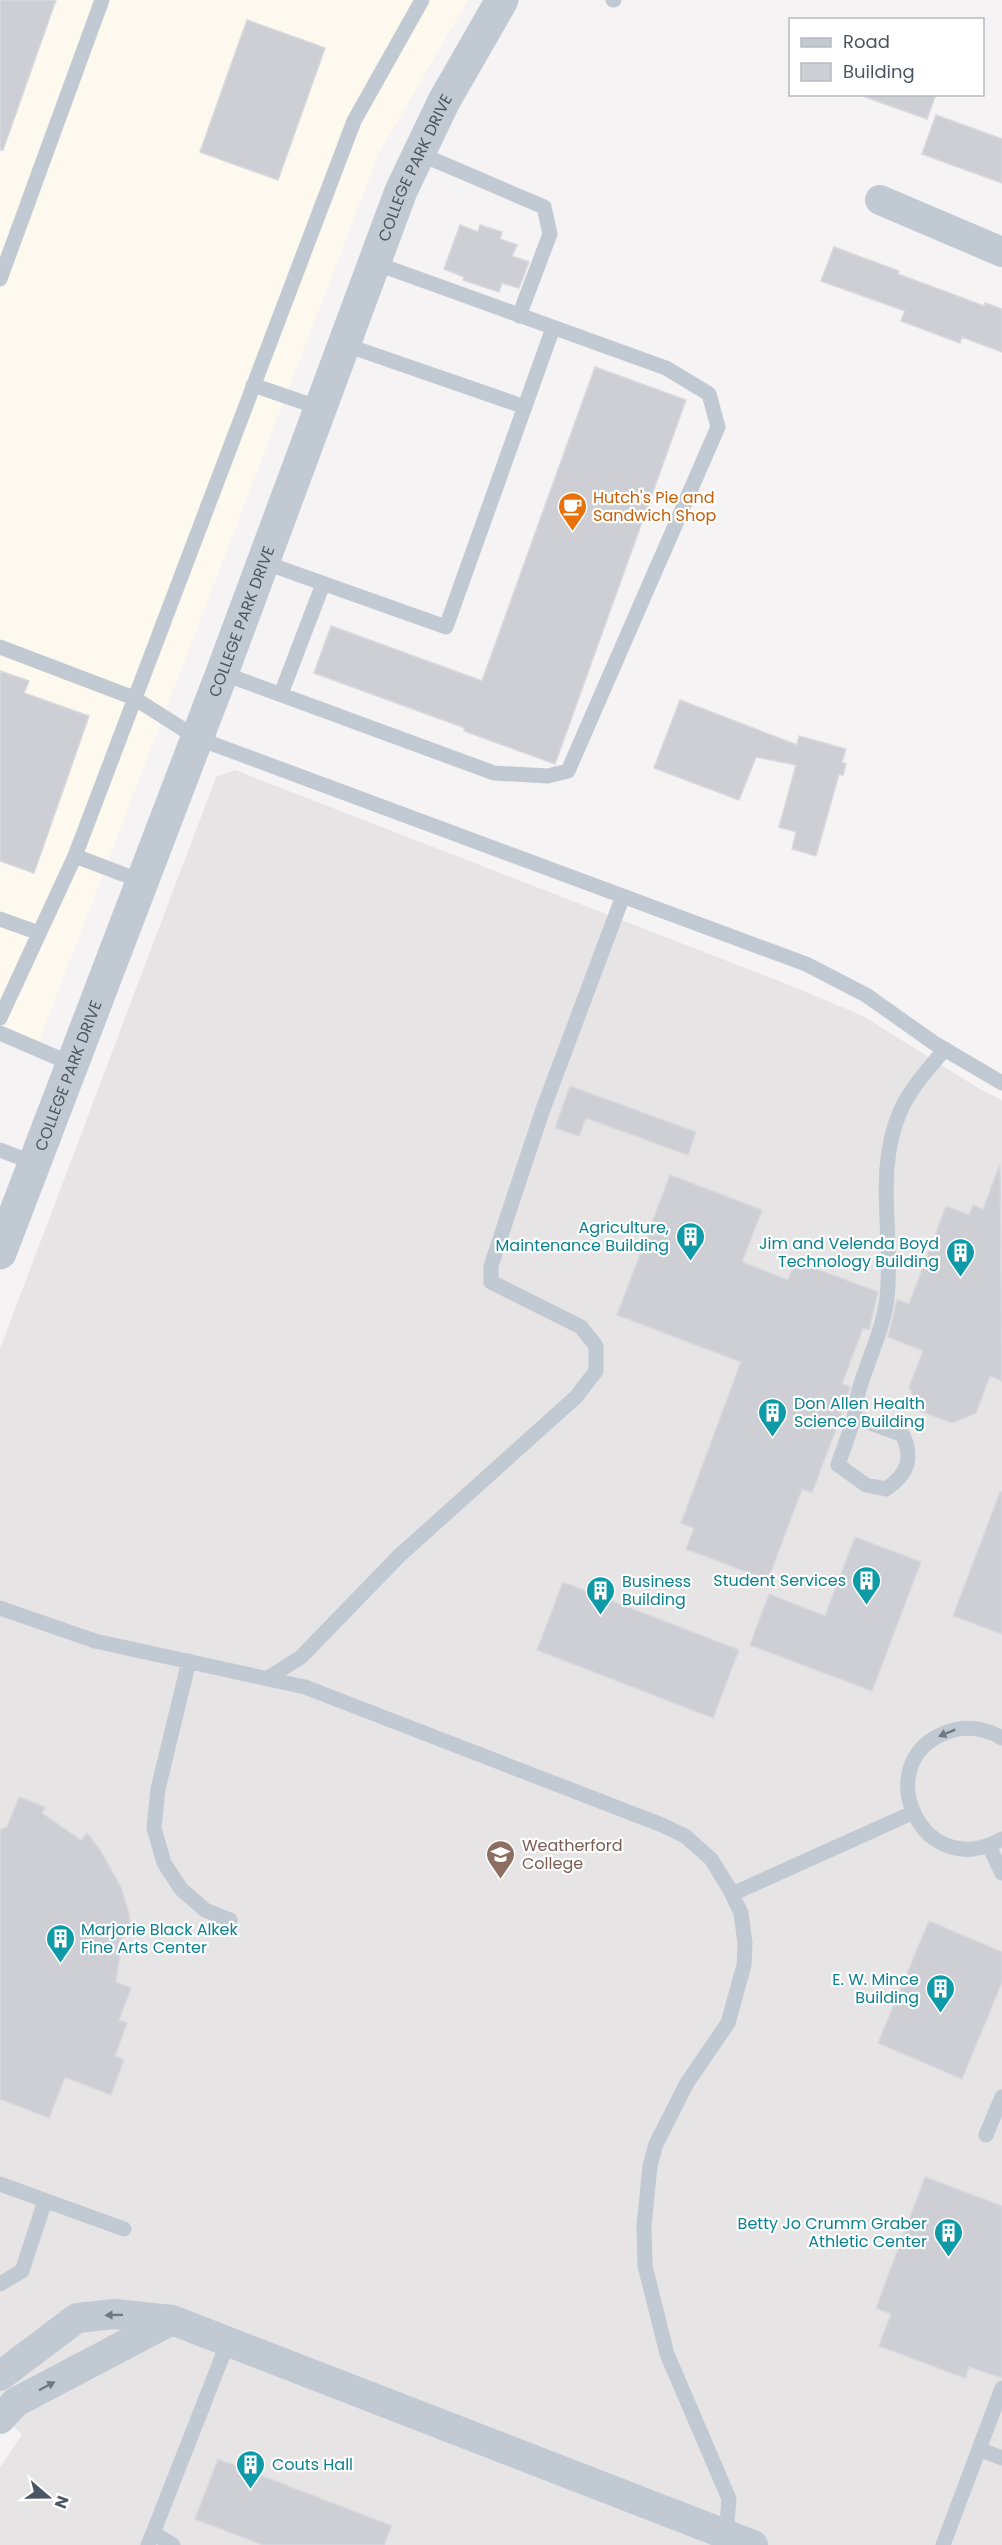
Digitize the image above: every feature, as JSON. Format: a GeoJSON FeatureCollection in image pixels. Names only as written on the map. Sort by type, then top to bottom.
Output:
{"type":"FeatureCollection","features":[{"type":"Feature","properties":{"kind":"street","name":"COLLEGE PARK DRIVE"},"geometry":{"type":"LineString","coordinates":[[0,1252],[222,673],[372,262],[418,153],[467,58],[502,0]]}},
{"type":"Feature","properties":{"kind":"street"},"geometry":{"type":"LineString","coordinates":[[880,200],[1002,252]]}},
{"type":"Feature","properties":{"kind":"street"},"geometry":{"type":"LineString","coordinates":[[0,2376],[77,2318],[115,2314],[172,2320],[753,2545]]}},
{"type":"Feature","properties":{"kind":"street"},"geometry":{"type":"LineString","coordinates":[[0,2419],[16,2402],[172,2320]]}},
{"type":"Feature","properties":{"kind":"lane"},"geometry":{"type":"LineString","coordinates":[[0,279],[102,0]]}},
{"type":"Feature","properties":{"kind":"lane"},"geometry":{"type":"LineString","coordinates":[[0,1018],[6,992],[39,933],[75,856],[354,121],[422,0]]}},
{"type":"Feature","properties":{"kind":"lane"},"geometry":{"type":"LineString","coordinates":[[418,153],[544,207],[550,234],[519,316]]}},
{"type":"Feature","properties":{"kind":"lane"},"geometry":{"type":"LineString","coordinates":[[222,673],[494,773],[548,776],[568,771],[718,428],[709,394],[666,368],[372,262]]}},
{"type":"Feature","properties":{"kind":"lane"},"geometry":{"type":"LineString","coordinates":[[263,562],[446,627],[553,328]]}},
{"type":"Feature","properties":{"kind":"lane"},"geometry":{"type":"LineString","coordinates":[[343,344],[525,407]]}},
{"type":"Feature","properties":{"kind":"lane"},"geometry":{"type":"LineString","coordinates":[[253,385],[320,408]]}},
{"type":"Feature","properties":{"kind":"lane"},"geometry":{"type":"LineString","coordinates":[[282,694],[323,584]]}},
{"type":"Feature","properties":{"kind":"lane"},"geometry":{"type":"LineString","coordinates":[[0,647],[134,698],[197,738],[806,964],[866,995],[945,1049],[1002,1083]]}},
{"type":"Feature","properties":{"kind":"lane"},"geometry":{"type":"LineString","coordinates":[[75,856],[141,881]]}},
{"type":"Feature","properties":{"kind":"lane"},"geometry":{"type":"LineString","coordinates":[[268,1678],[301,1657],[400,1555],[576,1397],[596,1371],[596,1346],[580,1327],[491,1282],[490,1266],[542,1112],[623,896]]}},
{"type":"Feature","properties":{"kind":"lane"},"geometry":{"type":"LineString","coordinates":[[0,919],[39,933]]}},
{"type":"Feature","properties":{"kind":"lane"},"geometry":{"type":"LineString","coordinates":[[0,1033],[72,1064]]}},
{"type":"Feature","properties":{"kind":"lane"},"geometry":{"type":"LineString","coordinates":[[854,1417],[903,1435],[910,1451],[906,1469],[898,1481],[886,1489],[866,1485],[838,1465],[854,1417],[858,1392],[881,1329],[887,1298],[885,1176],[889,1142],[900,1110],[926,1071],[945,1049]]}},
{"type":"Feature","properties":{"kind":"lane"},"geometry":{"type":"LineString","coordinates":[[0,1150],[34,1163]]}},
{"type":"Feature","properties":{"kind":"lane"},"geometry":{"type":"LineString","coordinates":[[0,1608],[95,1641],[305,1687],[662,1825],[685,1836],[711,1859],[741,1912],[745,1943],[744,1965],[728,2023],[687,2083],[656,2144],[650,2166],[644,2226],[645,2266],[667,2354],[729,2499],[726,2535]]}},
{"type":"Feature","properties":{"kind":"lane"},"geometry":{"type":"LineString","coordinates":[[189,1660],[158,1789],[154,1828],[164,1863],[181,1889],[206,1910],[230,1920]]}},
{"type":"Feature","properties":{"kind":"lane"},"geometry":{"type":"LineString","coordinates":[[1002,1738],[986,1731],[967,1727],[948,1732],[930,1741],[921,1750],[909,1774],[908,1800],[912,1813],[927,1834],[938,1842],[963,1850],[995,1843],[1002,1873]]}},
{"type":"Feature","properties":{"kind":"lane"},"geometry":{"type":"LineString","coordinates":[[732,1893],[912,1813]]}},
{"type":"Feature","properties":{"kind":"lane"},"geometry":{"type":"LineString","coordinates":[[986,2135],[1002,2097]]}},
{"type":"Feature","properties":{"kind":"lane"},"geometry":{"type":"LineString","coordinates":[[0,2184],[124,2229]]}},
{"type":"Feature","properties":{"kind":"lane"},"geometry":{"type":"LineString","coordinates":[[0,2284],[22,2271],[45,2201]]}},
{"type":"Feature","properties":{"kind":"lane"},"geometry":{"type":"LineString","coordinates":[[173,2545],[151,2539],[228,2342]]}},
{"type":"Feature","properties":{"kind":"lane"},"geometry":{"type":"LineString","coordinates":[[943,2545],[1002,2388]]}},
{"type":"Feature","properties":{"kind":"lane"},"geometry":{"type":"LineString","coordinates":[[979,2450],[1002,2458]]}},
{"type":"Feature","properties":{"kind":"shaded area"},"geometry":{"type":"Polygon","coordinates":[[[0,0],[468,0],[379,153],[35,1052],[0,1040],[0,0]]]}},
{"type":"Feature","properties":{"kind":"shaded area","name":"Weatherford College"},"geometry":{"type":"Polygon","coordinates":[[[235,770],[794,987],[863,1016],[978,1088],[1002,1100],[1002,2545],[0,2545],[0,2467],[22,2435],[0,2411],[0,1349],[216,777],[235,770]]]}},
{"type":"Feature","properties":{"kind":"building"},"geometry":{"type":"Polygon","coordinates":[[[0,0],[56,0],[3,150],[0,150],[0,0]]]}},
{"type":"Feature","properties":{"kind":"building"},"geometry":{"type":"Polygon","coordinates":[[[247,20],[325,48],[278,180],[200,152],[247,20]]]}},
{"type":"Feature","properties":{"kind":"building"},"geometry":{"type":"Polygon","coordinates":[[[865,96],[935,96],[927,119],[865,96]]]}},
{"type":"Feature","properties":{"kind":"building"},"geometry":{"type":"Polygon","coordinates":[[[936,115],[1002,139],[1002,183],[922,154],[936,115]]]}},
{"type":"Feature","properties":{"kind":"building"},"geometry":{"type":"Polygon","coordinates":[[[460,225],[478,232],[480,225],[502,232],[500,239],[517,245],[512,256],[529,262],[519,288],[502,283],[499,292],[463,280],[464,277],[444,269],[460,225]]]}},
{"type":"Feature","properties":{"kind":"building"},"geometry":{"type":"Polygon","coordinates":[[[834,247],[984,306],[985,303],[1002,309],[1002,352],[962,337],[960,343],[901,321],[905,311],[821,281],[834,247]]]}},
{"type":"Feature","properties":{"kind":"building"},"geometry":{"type":"Polygon","coordinates":[[[595,367],[686,400],[555,764],[464,731],[465,728],[314,673],[331,626],[482,681],[595,367]]]}},
{"type":"Feature","properties":{"kind":"building"},"geometry":{"type":"Polygon","coordinates":[[[0,671],[29,681],[24,693],[89,716],[34,873],[0,861],[0,671]]]}},
{"type":"Feature","properties":{"kind":"building"},"geometry":{"type":"Polygon","coordinates":[[[680,700],[797,745],[799,736],[846,749],[842,762],[846,764],[843,775],[839,774],[816,856],[792,849],[796,832],[779,827],[796,765],[756,757],[739,800],[654,768],[680,700]]]}},
{"type":"Feature","properties":{"kind":"building"},"geometry":{"type":"Polygon","coordinates":[[[570,1086],[696,1132],[688,1155],[586,1118],[579,1136],[555,1128],[570,1086]]]}},
{"type":"Feature","properties":{"kind":"building","name":"Jim and Velenda Boyd Technology Building"},"geometry":{"type":"Polygon","coordinates":[[[1000,1164],[1002,1381],[990,1376],[976,1413],[952,1423],[920,1411],[909,1387],[923,1351],[888,1337],[897,1299],[909,1304],[946,1206],[969,1215],[973,1205],[983,1209],[1000,1164]]]}},
{"type":"Feature","properties":{"kind":"building","name":"Don Allen Health Science Building"},"geometry":{"type":"Polygon","coordinates":[[[670,1175],[762,1210],[742,1262],[788,1280],[795,1261],[878,1292],[869,1330],[863,1328],[842,1384],[850,1387],[846,1402],[812,1493],[802,1489],[768,1580],[686,1549],[694,1528],[681,1523],[741,1362],[617,1315],[670,1175]]]}},
{"type":"Feature","properties":{"kind":"building"},"geometry":{"type":"Polygon","coordinates":[[[1000,1492],[1002,1492],[1002,1634],[953,1616],[1000,1492]]]}},
{"type":"Feature","properties":{"kind":"building","name":"Student Services"},"geometry":{"type":"Polygon","coordinates":[[[855,1537],[921,1562],[872,1691],[750,1645],[769,1594],[825,1616],[855,1537]]]}},
{"type":"Feature","properties":{"kind":"building","name":"Business Building"},"geometry":{"type":"Polygon","coordinates":[[[563,1582],[739,1650],[713,1718],[537,1650],[563,1582]]]}},
{"type":"Feature","properties":{"kind":"building","name":"Marjorie Black Alkek Fine Arts Center"},"geometry":{"type":"Polygon","coordinates":[[[19,1797],[45,1807],[42,1813],[81,1840],[87,1833],[100,1850],[121,1887],[129,1914],[131,1933],[123,1934],[116,1982],[131,1988],[119,2020],[127,2023],[115,2056],[124,2060],[111,2095],[65,2077],[49,2118],[0,2099],[0,1830],[7,1827],[19,1797]]]}},
{"type":"Feature","properties":{"kind":"building","name":"E. W. Mince Building"},"geometry":{"type":"Polygon","coordinates":[[[929,1921],[1002,1952],[1002,1982],[962,2079],[878,2043],[929,1921]]]}},
{"type":"Feature","properties":{"kind":"building","name":"Betty Jo Crumm Graber Athletic Center"},"geometry":{"type":"Polygon","coordinates":[[[925,2177],[1002,2206],[1002,2378],[969,2367],[965,2378],[879,2346],[891,2314],[876,2308],[925,2177]]]}},
{"type":"Feature","properties":{"kind":"building","name":"Couts Hall"},"geometry":{"type":"Polygon","coordinates":[[[218,2459],[392,2526],[384,2545],[263,2545],[195,2519],[218,2459]]]}},
{"type":"Feature","properties":{"kind":"place","name":"Hutch's Pie and Sandwich Shop"},"geometry":{"type":"Point","coordinates":[572,532]}},
{"type":"Feature","properties":{"kind":"place","name":"Agriculture, Maintenance Building"},"geometry":{"type":"Point","coordinates":[690,1262]}},
{"type":"Feature","properties":{"kind":"place","name":"Jim and Velenda Boyd Technology Building"},"geometry":{"type":"Point","coordinates":[960,1278]}},
{"type":"Feature","properties":{"kind":"place","name":"Don Allen Health Science Building"},"geometry":{"type":"Point","coordinates":[773,1438]}},
{"type":"Feature","properties":{"kind":"place","name":"Student Services"},"geometry":{"type":"Point","coordinates":[867,1606]}},
{"type":"Feature","properties":{"kind":"place","name":"Business Building"},"geometry":{"type":"Point","coordinates":[601,1616]}},
{"type":"Feature","properties":{"kind":"place","name":"Weatherford College"},"geometry":{"type":"Point","coordinates":[501,1880]}},
{"type":"Feature","properties":{"kind":"place","name":"Marjorie Black Alkek Fine Arts Center"},"geometry":{"type":"Point","coordinates":[60,1964]}},
{"type":"Feature","properties":{"kind":"place","name":"E. W. Mince Building"},"geometry":{"type":"Point","coordinates":[940,2014]}},
{"type":"Feature","properties":{"kind":"place","name":"Betty Jo Crumm Graber Athletic Center"},"geometry":{"type":"Point","coordinates":[948,2258]}},
{"type":"Feature","properties":{"kind":"place","name":"Couts Hall"},"geometry":{"type":"Point","coordinates":[251,2490]}}]}
